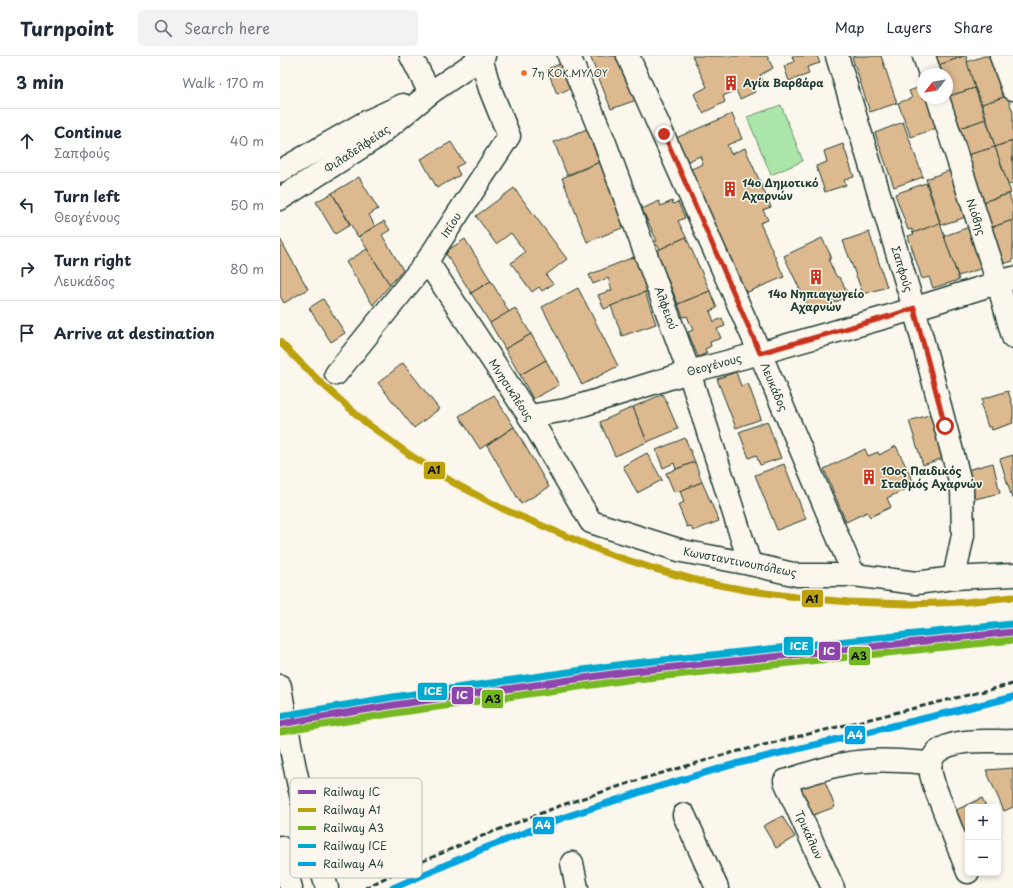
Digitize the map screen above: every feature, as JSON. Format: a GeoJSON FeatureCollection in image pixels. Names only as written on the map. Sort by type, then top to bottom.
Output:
{"type":"FeatureCollection","features":[{"type":"Feature","properties":{"kind":"main road"},"geometry":{"type":"LineString","coordinates":[[411,56],[430,93]]}},
{"type":"Feature","properties":{"kind":"main road","name":"Αλφειού"},"geometry":{"type":"LineString","coordinates":[[569,56],[605,143],[689,372],[750,564]]}},
{"type":"Feature","properties":{"kind":"main road","name":"Λευκάδος"},"geometry":{"type":"LineString","coordinates":[[628,56],[664,134],[760,353],[854,575]]}},
{"type":"Feature","properties":{"kind":"main road","name":"Σαπφούς"},"geometry":{"type":"LineString","coordinates":[[837,56],[914,308],[962,489],[963,535],[954,578]]}},
{"type":"Feature","properties":{"kind":"main road"},"geometry":{"type":"LineString","coordinates":[[924,56],[928,68]]}},
{"type":"Feature","properties":{"kind":"main road"},"geometry":{"type":"LineString","coordinates":[[1001,56],[1013,89]]}},
{"type":"Feature","properties":{"kind":"main road","name":"Φιλαδελφείας"},"geometry":{"type":"LineString","coordinates":[[280,199],[374,139],[430,93],[482,57]]}},
{"type":"Feature","properties":{"kind":"main road","name":"Ιπίου"},"geometry":{"type":"LineString","coordinates":[[336,374],[427,261],[509,136],[490,89],[482,57]]}},
{"type":"Feature","properties":{"kind":"main road","name":"Φιλαδελφείας"},"geometry":{"type":"LineString","coordinates":[[280,171],[364,123],[430,93]]}},
{"type":"Feature","properties":{"kind":"main road","name":"Νιόβης"},"geometry":{"type":"LineString","coordinates":[[940,104],[1005,281],[1013,337]]}},
{"type":"Feature","properties":{"kind":"main road","name":"Μνησικλέους"},"geometry":{"type":"LineString","coordinates":[[427,261],[529,416],[591,522]]}},
{"type":"Feature","properties":{"kind":"main road","name":"Θεογένους"},"geometry":{"type":"LineString","coordinates":[[529,416],[566,410],[689,372],[890,316],[1005,281]]}},
{"type":"Feature","properties":{"kind":"main road","name":"Κωνσταντινουπόλεως"},"geometry":{"type":"LineString","coordinates":[[591,522],[682,551],[797,575],[854,575],[916,583],[954,578],[1013,575]]}},
{"type":"Feature","properties":{"kind":"main road"},"geometry":{"type":"LineString","coordinates":[[280,686],[291,752],[297,778]]}},
{"type":"Feature","properties":{"kind":"main road"},"geometry":{"type":"LineString","coordinates":[[965,865],[934,784],[930,763],[936,753],[948,746],[962,742],[1013,741]]}},
{"type":"Feature","properties":{"kind":"main road","name":"Τρικάλων"},"geometry":{"type":"LineString","coordinates":[[832,888],[785,781],[822,768],[868,761],[892,760],[930,763]]}},
{"type":"Feature","properties":{"kind":"main road"},"geometry":{"type":"LineString","coordinates":[[684,815],[717,888]]}},
{"type":"Feature","properties":{"kind":"main road"},"geometry":{"type":"LineString","coordinates":[[280,847],[291,888]]}},
{"type":"Feature","properties":{"kind":"main road"},"geometry":{"type":"LineString","coordinates":[[572,863],[577,888]]}},
{"type":"Feature","properties":{"kind":"main road"},"geometry":{"type":"LineString","coordinates":[[969,876],[974,888]]}},
{"type":"Feature","properties":{"kind":"main road"},"geometry":{"type":"LineString","coordinates":[[324,878],[327,888]]}},
{"type":"Feature","properties":{"kind":"green space"},"geometry":{"type":"Polygon","coordinates":[[[781,105],[803,161],[771,175],[747,117],[781,105]]]}},
{"type":"Feature","properties":{"kind":"building"},"geometry":{"type":"Polygon","coordinates":[[[590,56],[622,56],[642,98],[611,109],[590,56]]]}},
{"type":"Feature","properties":{"kind":"building","name":"Αγία Βαρβάρα"},"geometry":{"type":"Polygon","coordinates":[[[692,56],[767,56],[773,68],[760,75],[763,81],[752,86],[755,92],[740,99],[736,90],[723,96],[725,102],[703,113],[694,94],[707,87],[692,56]]]}},
{"type":"Feature","properties":{"kind":"building"},"geometry":{"type":"Polygon","coordinates":[[[792,56],[817,56],[820,63],[807,67],[809,74],[789,81],[784,66],[794,62],[792,56]]]}},
{"type":"Feature","properties":{"kind":"building"},"geometry":{"type":"Polygon","coordinates":[[[881,56],[897,103],[870,112],[852,57],[881,56]]]}},
{"type":"Feature","properties":{"kind":"building"},"geometry":{"type":"Polygon","coordinates":[[[936,56],[964,56],[939,65],[936,56]]]}},
{"type":"Feature","properties":{"kind":"building"},"geometry":{"type":"Polygon","coordinates":[[[966,56],[975,88],[953,95],[953,68],[940,68],[939,65],[966,56]]]}},
{"type":"Feature","properties":{"kind":"building"},"geometry":{"type":"Polygon","coordinates":[[[984,56],[994,56],[1007,96],[982,104],[975,88],[967,62],[984,56]]]}},
{"type":"Feature","properties":{"kind":"building"},"geometry":{"type":"Polygon","coordinates":[[[568,61],[578,85],[557,94],[547,69],[568,61]]]}},
{"type":"Feature","properties":{"kind":"building"},"geometry":{"type":"Polygon","coordinates":[[[917,88],[917,104],[934,104],[942,126],[911,137],[898,103],[912,98],[909,91],[917,88]]]}},
{"type":"Feature","properties":{"kind":"building"},"geometry":{"type":"Polygon","coordinates":[[[975,88],[986,119],[957,129],[951,104],[953,104],[953,95],[975,88]]]}},
{"type":"Feature","properties":{"kind":"building"},"geometry":{"type":"Polygon","coordinates":[[[1007,96],[1013,112],[1013,140],[995,147],[982,104],[1007,96]]]}},
{"type":"Feature","properties":{"kind":"building","name":"14ο Δημοτικό Αχαρνών"},"geometry":{"type":"Polygon","coordinates":[[[732,114],[742,139],[727,145],[731,154],[745,148],[771,207],[763,210],[768,220],[760,223],[784,277],[743,294],[689,170],[703,164],[700,156],[686,162],[676,138],[732,114]]]}},
{"type":"Feature","properties":{"kind":"building"},"geometry":{"type":"Polygon","coordinates":[[[986,119],[995,147],[964,156],[957,129],[986,119]]]}},
{"type":"Feature","properties":{"kind":"building"},"geometry":{"type":"Polygon","coordinates":[[[903,122],[923,177],[894,187],[875,133],[903,122]]]}},
{"type":"Feature","properties":{"kind":"building"},"geometry":{"type":"Polygon","coordinates":[[[587,129],[600,162],[567,175],[554,142],[587,129]]]}},
{"type":"Feature","properties":{"kind":"building"},"geometry":{"type":"Polygon","coordinates":[[[1012,141],[1013,183],[1008,185],[995,147],[1012,141]]]}},
{"type":"Feature","properties":{"kind":"building"},"geometry":{"type":"Polygon","coordinates":[[[451,142],[464,163],[456,167],[460,175],[437,188],[421,159],[451,142]]]}},
{"type":"Feature","properties":{"kind":"building"},"geometry":{"type":"Polygon","coordinates":[[[843,144],[854,177],[844,180],[846,185],[825,192],[816,166],[827,162],[824,151],[843,144]]]}},
{"type":"Feature","properties":{"kind":"building"},"geometry":{"type":"Polygon","coordinates":[[[995,147],[1011,193],[979,203],[964,156],[995,147]]]}},
{"type":"Feature","properties":{"kind":"building"},"geometry":{"type":"Polygon","coordinates":[[[600,162],[627,226],[587,242],[562,178],[600,162]]]}},
{"type":"Feature","properties":{"kind":"building"},"geometry":{"type":"Polygon","coordinates":[[[954,169],[969,216],[941,225],[926,179],[954,169]]]}},
{"type":"Feature","properties":{"kind":"building"},"geometry":{"type":"Polygon","coordinates":[[[359,177],[378,209],[369,215],[375,226],[358,237],[332,193],[359,177]]]}},
{"type":"Feature","properties":{"kind":"building"},"geometry":{"type":"Polygon","coordinates":[[[926,183],[940,223],[913,233],[912,229],[908,230],[895,194],[926,183]]]}},
{"type":"Feature","properties":{"kind":"building"},"geometry":{"type":"Polygon","coordinates":[[[514,188],[567,259],[546,275],[553,284],[542,291],[539,287],[532,292],[511,263],[525,252],[511,233],[496,244],[476,216],[514,188]]]}},
{"type":"Feature","properties":{"kind":"building"},"geometry":{"type":"Polygon","coordinates":[[[332,193],[350,225],[335,234],[316,202],[332,193]]]}},
{"type":"Feature","properties":{"kind":"building"},"geometry":{"type":"Polygon","coordinates":[[[1009,194],[1013,207],[1013,220],[987,229],[979,203],[1009,194]]]}},
{"type":"Feature","properties":{"kind":"building"},"geometry":{"type":"Polygon","coordinates":[[[659,201],[661,206],[672,201],[673,204],[678,202],[685,218],[678,221],[686,237],[660,249],[657,245],[654,247],[653,243],[657,241],[642,209],[659,201]]]}},
{"type":"Feature","properties":{"kind":"building"},"geometry":{"type":"Polygon","coordinates":[[[1013,220],[1013,261],[1000,265],[987,229],[1013,220]]]}},
{"type":"Feature","properties":{"kind":"building"},"geometry":{"type":"Polygon","coordinates":[[[384,221],[390,230],[382,235],[403,270],[390,285],[359,236],[384,221]]]}},
{"type":"Feature","properties":{"kind":"building"},"geometry":{"type":"Polygon","coordinates":[[[940,223],[959,280],[933,288],[929,277],[922,279],[908,236],[940,223]]]}},
{"type":"Feature","properties":{"kind":"building"},"geometry":{"type":"Polygon","coordinates":[[[972,226],[986,267],[958,276],[944,236],[972,226]]]}},
{"type":"Feature","properties":{"kind":"building"},"geometry":{"type":"Polygon","coordinates":[[[869,232],[887,287],[863,294],[843,241],[869,232]]]}},
{"type":"Feature","properties":{"kind":"building"},"geometry":{"type":"Polygon","coordinates":[[[686,237],[710,291],[678,304],[656,251],[686,237]]]}},
{"type":"Feature","properties":{"kind":"building","name":"14ο Νηπιαγωγείο Αχαρνών"},"geometry":{"type":"Polygon","coordinates":[[[822,238],[831,256],[829,261],[836,276],[840,278],[849,296],[811,313],[784,256],[822,238]]]}},
{"type":"Feature","properties":{"kind":"building"},"geometry":{"type":"Polygon","coordinates":[[[280,239],[308,289],[284,303],[280,296],[280,239]]]}},
{"type":"Feature","properties":{"kind":"building"},"geometry":{"type":"Polygon","coordinates":[[[465,239],[491,281],[471,293],[445,252],[465,239]]]}},
{"type":"Feature","properties":{"kind":"building"},"geometry":{"type":"Polygon","coordinates":[[[367,249],[390,285],[373,305],[346,262],[367,249]]]}},
{"type":"Feature","properties":{"kind":"building"},"geometry":{"type":"Polygon","coordinates":[[[636,256],[650,290],[604,309],[598,295],[612,290],[608,278],[593,284],[589,275],[636,256]]]}},
{"type":"Feature","properties":{"kind":"building"},"geometry":{"type":"Polygon","coordinates":[[[491,281],[509,312],[490,323],[471,293],[491,281]]]}},
{"type":"Feature","properties":{"kind":"building"},"geometry":{"type":"Polygon","coordinates":[[[578,288],[618,366],[582,385],[542,307],[578,288]]]}},
{"type":"Feature","properties":{"kind":"building"},"geometry":{"type":"Polygon","coordinates":[[[710,291],[717,308],[710,311],[714,322],[722,318],[725,326],[717,329],[721,338],[710,342],[711,346],[705,349],[707,353],[698,357],[688,332],[693,330],[687,316],[683,317],[678,304],[710,291]]]}},
{"type":"Feature","properties":{"kind":"building"},"geometry":{"type":"Polygon","coordinates":[[[645,292],[656,324],[622,336],[611,306],[645,292]]]}},
{"type":"Feature","properties":{"kind":"building"},"geometry":{"type":"Polygon","coordinates":[[[323,299],[345,333],[331,342],[309,308],[323,299]]]}},
{"type":"Feature","properties":{"kind":"building"},"geometry":{"type":"Polygon","coordinates":[[[515,308],[531,334],[505,349],[490,323],[515,308]]]}},
{"type":"Feature","properties":{"kind":"building"},"geometry":{"type":"Polygon","coordinates":[[[531,334],[546,360],[520,375],[505,349],[531,334]]]}},
{"type":"Feature","properties":{"kind":"building"},"geometry":{"type":"Polygon","coordinates":[[[546,360],[559,385],[533,399],[520,375],[546,360]]]}},
{"type":"Feature","properties":{"kind":"building"},"geometry":{"type":"Polygon","coordinates":[[[403,363],[439,409],[414,428],[378,383],[403,363]]]}},
{"type":"Feature","properties":{"kind":"building"},"geometry":{"type":"Polygon","coordinates":[[[736,372],[741,386],[748,383],[761,419],[736,428],[717,379],[736,372]]]}},
{"type":"Feature","properties":{"kind":"building"},"geometry":{"type":"Polygon","coordinates":[[[1008,391],[1013,407],[1013,423],[992,430],[991,427],[988,427],[981,405],[983,403],[982,399],[1008,391]]]}},
{"type":"Feature","properties":{"kind":"building"},"geometry":{"type":"Polygon","coordinates":[[[663,394],[678,429],[647,442],[633,407],[663,394]]]}},
{"type":"Feature","properties":{"kind":"building"},"geometry":{"type":"Polygon","coordinates":[[[494,395],[514,427],[480,449],[459,416],[494,395]]]}},
{"type":"Feature","properties":{"kind":"building"},"geometry":{"type":"Polygon","coordinates":[[[633,407],[647,442],[615,456],[600,422],[633,407]]]}},
{"type":"Feature","properties":{"kind":"building"},"geometry":{"type":"Polygon","coordinates":[[[932,414],[946,457],[923,465],[909,421],[932,414]]]}},
{"type":"Feature","properties":{"kind":"building"},"geometry":{"type":"Polygon","coordinates":[[[767,421],[781,458],[760,465],[756,455],[749,458],[739,432],[767,421]]]}},
{"type":"Feature","properties":{"kind":"building"},"geometry":{"type":"Polygon","coordinates":[[[514,427],[549,487],[521,504],[487,445],[514,427]]]}},
{"type":"Feature","properties":{"kind":"building"},"geometry":{"type":"Polygon","coordinates":[[[685,438],[695,462],[676,469],[674,463],[663,468],[656,450],[685,438]]]}},
{"type":"Feature","properties":{"kind":"building","name":"10ος Παιδικός Σταθμός Αχαρνών"},"geometry":{"type":"Polygon","coordinates":[[[896,446],[915,485],[887,498],[891,507],[870,517],[867,512],[846,522],[824,469],[865,449],[868,456],[878,452],[879,455],[896,446]]]}},
{"type":"Feature","properties":{"kind":"building"},"geometry":{"type":"Polygon","coordinates":[[[647,453],[662,480],[637,493],[623,466],[647,453]]]}},
{"type":"Feature","properties":{"kind":"building"},"geometry":{"type":"Polygon","coordinates":[[[1013,455],[1013,498],[1012,498],[1000,459],[1013,455]]]}},
{"type":"Feature","properties":{"kind":"building"},"geometry":{"type":"Polygon","coordinates":[[[695,462],[702,482],[674,492],[666,473],[695,462]]]}},
{"type":"Feature","properties":{"kind":"building"},"geometry":{"type":"Polygon","coordinates":[[[993,463],[1000,493],[975,499],[967,470],[993,463]]]}},
{"type":"Feature","properties":{"kind":"building"},"geometry":{"type":"Polygon","coordinates":[[[784,464],[806,519],[777,530],[755,475],[784,464]]]}},
{"type":"Feature","properties":{"kind":"building"},"geometry":{"type":"Polygon","coordinates":[[[702,482],[719,521],[693,531],[691,526],[687,527],[678,505],[684,502],[680,491],[702,482]]]}},
{"type":"Feature","properties":{"kind":"building"},"geometry":{"type":"Polygon","coordinates":[[[1013,768],[1013,807],[1004,811],[986,770],[1013,768]]]}},
{"type":"Feature","properties":{"kind":"building"},"geometry":{"type":"Polygon","coordinates":[[[824,779],[835,807],[808,817],[797,789],[824,779]]]}},
{"type":"Feature","properties":{"kind":"building"},"geometry":{"type":"Polygon","coordinates":[[[982,798],[985,804],[969,804],[982,798]]]}},
{"type":"Feature","properties":{"kind":"building"},"geometry":{"type":"Polygon","coordinates":[[[965,806],[965,836],[954,811],[965,806]]]}},
{"type":"Feature","properties":{"kind":"building"},"geometry":{"type":"Polygon","coordinates":[[[782,816],[795,837],[776,848],[763,826],[782,816]]]}},
{"type":"Feature","properties":{"kind":"railway"},"geometry":{"type":"LineString","coordinates":[[422,861],[562,805],[645,778],[731,753],[1013,684]]}},
{"type":"Feature","properties":{"kind":"railway"},"geometry":{"type":"LineString","coordinates":[[365,888],[385,878]]}},
{"type":"Feature","properties":{"kind":"rail line","name":"A1"},"geometry":{"type":"LineString","coordinates":[[280,342],[320,382],[365,422],[410,455],[454,483],[503,509],[606,553],[655,569],[703,582],[751,591],[804,598],[849,602],[909,604],[965,602],[1013,597]]}},
{"type":"Feature","properties":{"kind":"rail line","name":"ICE"},"geometry":{"type":"LineString","coordinates":[[280,716],[393,697],[625,664],[1012,624]]}},
{"type":"Feature","properties":{"kind":"rail line","name":"IC"},"geometry":{"type":"LineString","coordinates":[[280,724],[394,705],[626,672],[1013,632]]}},
{"type":"Feature","properties":{"kind":"rail line","name":"A3"},"geometry":{"type":"LineString","coordinates":[[281,732],[395,713],[627,680],[1013,640]]}},
{"type":"Feature","properties":{"kind":"rail line","name":"A4"},"geometry":{"type":"LineString","coordinates":[[422,875],[480,850],[565,817],[647,790],[735,764],[1013,697]]}},
{"type":"Feature","properties":{"kind":"rail line","name":"A4"},"geometry":{"type":"LineString","coordinates":[[393,888],[416,878]]}},
{"type":"Feature","properties":{"kind":"place","name":"7η ΚΟΚ.ΜΥΛΟΥ"},"geometry":{"type":"Point","coordinates":[524,73]}},
{"type":"Feature","properties":{"kind":"place","name":"Αγία Βαρβάρα"},"geometry":{"type":"Point","coordinates":[731,83]}},
{"type":"Feature","properties":{"kind":"place","name":"14ο Δημοτικό Αχαρνών"},"geometry":{"type":"Point","coordinates":[730,189]}},
{"type":"Feature","properties":{"kind":"place","name":"14ο Νηπιαγωγείο Αχαρνών"},"geometry":{"type":"Point","coordinates":[816,277]}},
{"type":"Feature","properties":{"kind":"place","name":"10ος Παιδικός Σταθμός Αχαρνών"},"geometry":{"type":"Point","coordinates":[869,477]}},
{"type":"Feature","properties":{"kind":"route"},"geometry":{"type":"LineString","coordinates":[[664,134],[760,353],[914,308],[945,426]]}}]}
